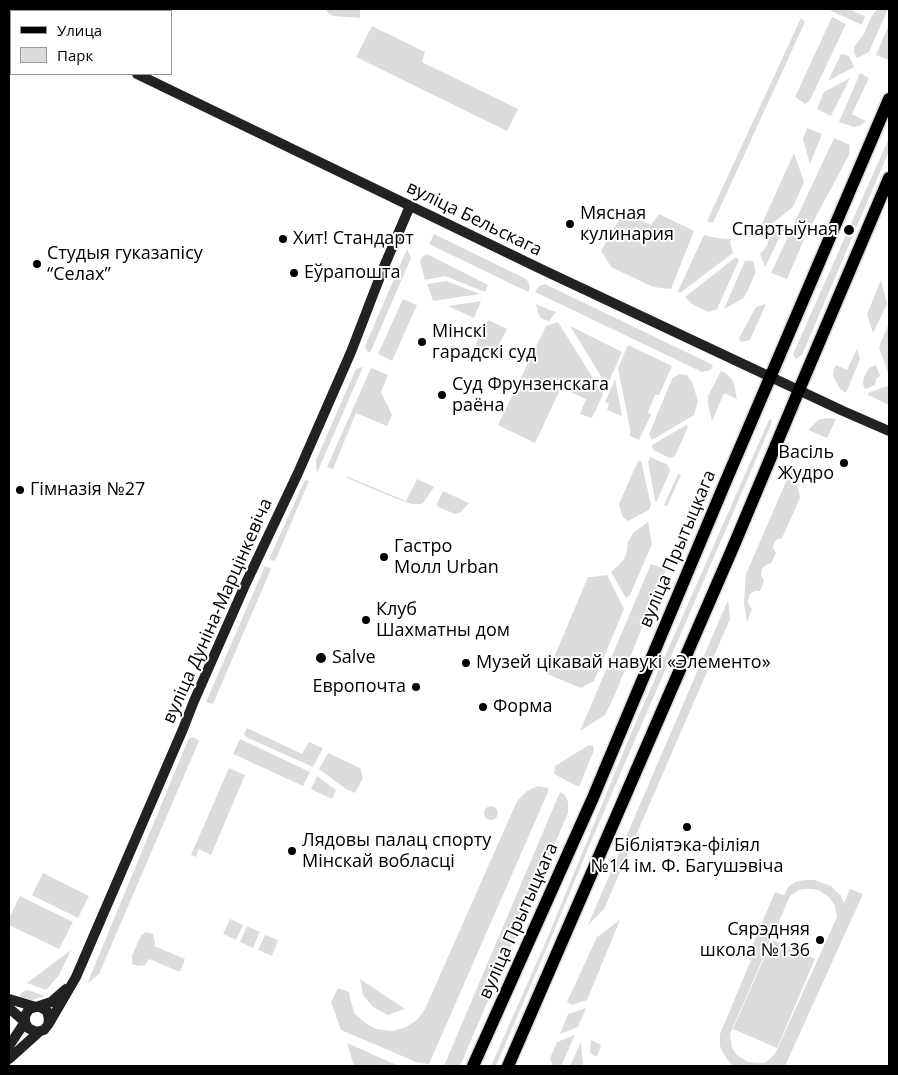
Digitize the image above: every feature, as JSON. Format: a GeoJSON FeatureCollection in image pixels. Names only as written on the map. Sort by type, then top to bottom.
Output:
{"type":"FeatureCollection","features":[{"type":"Feature","properties":{"kind":"main road","name":"вуліца Прытыцкага"},"geometry":{"type":"LineString","coordinates":[[473,1066],[596,792],[770,376],[889,99]]}},
{"type":"Feature","properties":{"kind":"main road"},"geometry":{"type":"LineString","coordinates":[[508,1066],[730,554],[889,178]]}},
{"type":"Feature","properties":{"kind":"street","name":"вуліца Бельскага"},"geometry":{"type":"LineString","coordinates":[[139,75],[552,274],[889,431]]}},
{"type":"Feature","properties":{"kind":"street","name":"вуліца Дуніна-Марцінкевіча"},"geometry":{"type":"LineString","coordinates":[[9,1059],[44,1028],[76,977],[242,592],[298,473],[410,206]]}},
{"type":"Feature","properties":{"kind":"street"},"geometry":{"type":"LineString","coordinates":[[9,1046],[25,1022],[26,1012],[51,1002],[76,977]]}},
{"type":"Feature","properties":{"kind":"street"},"geometry":{"type":"LineString","coordinates":[[9,999],[40,1007],[47,1012],[49,1019],[44,1028],[32,1031],[9,1008]]}},
{"type":"Feature","properties":{"kind":"green space"},"geometry":{"type":"Polygon","coordinates":[[[325,9],[360,9],[360,18],[334,16],[325,9]]]}},
{"type":"Feature","properties":{"kind":"green space"},"geometry":{"type":"Polygon","coordinates":[[[827,9],[848,9],[865,16],[862,25],[827,9]]]}},
{"type":"Feature","properties":{"kind":"green space"},"geometry":{"type":"Polygon","coordinates":[[[878,9],[888,9],[869,52],[857,58],[854,53],[854,47],[864,34],[872,15],[878,9]]]}},
{"type":"Feature","properties":{"kind":"green space"},"geometry":{"type":"Polygon","coordinates":[[[832,17],[846,24],[810,100],[805,104],[795,97],[832,17]]]}},
{"type":"Feature","properties":{"kind":"green space"},"geometry":{"type":"Polygon","coordinates":[[[801,18],[805,22],[713,223],[707,221],[801,18]]]}},
{"type":"Feature","properties":{"kind":"green space"},"geometry":{"type":"Polygon","coordinates":[[[889,24],[889,60],[876,55],[889,24]]]}},
{"type":"Feature","properties":{"kind":"green space"},"geometry":{"type":"Polygon","coordinates":[[[372,26],[425,52],[422,62],[518,109],[507,131],[356,57],[372,26]]]}},
{"type":"Feature","properties":{"kind":"green space"},"geometry":{"type":"Polygon","coordinates":[[[841,54],[849,56],[854,67],[828,81],[841,54]]]}},
{"type":"Feature","properties":{"kind":"green space"},"geometry":{"type":"Polygon","coordinates":[[[860,73],[869,78],[852,114],[866,121],[854,127],[839,122],[860,73]]]}},
{"type":"Feature","properties":{"kind":"green space"},"geometry":{"type":"Polygon","coordinates":[[[850,78],[831,116],[817,109],[824,92],[850,78]]]}},
{"type":"Feature","properties":{"kind":"green space"},"geometry":{"type":"Polygon","coordinates":[[[807,128],[822,134],[810,164],[803,139],[807,128]]]}},
{"type":"Feature","properties":{"kind":"green space"},"geometry":{"type":"Polygon","coordinates":[[[834,138],[850,145],[849,155],[806,235],[787,279],[771,273],[834,138]]]}},
{"type":"Feature","properties":{"kind":"green space"},"geometry":{"type":"Polygon","coordinates":[[[889,138],[889,151],[802,355],[796,359],[793,354],[889,138]]]}},
{"type":"Feature","properties":{"kind":"green space"},"geometry":{"type":"Polygon","coordinates":[[[794,153],[804,182],[793,207],[763,231],[760,228],[794,153]]]}},
{"type":"Feature","properties":{"kind":"green space"},"geometry":{"type":"Polygon","coordinates":[[[623,213],[651,225],[659,214],[694,231],[671,289],[653,287],[611,267],[601,251],[623,213]]]}},
{"type":"Feature","properties":{"kind":"green space"},"geometry":{"type":"Polygon","coordinates":[[[787,223],[765,267],[760,254],[768,244],[767,236],[787,223]]]}},
{"type":"Feature","properties":{"kind":"green space"},"geometry":{"type":"Polygon","coordinates":[[[434,234],[526,279],[530,288],[528,292],[429,244],[434,234]]]}},
{"type":"Feature","properties":{"kind":"green space"},"geometry":{"type":"Polygon","coordinates":[[[704,235],[731,239],[730,243],[733,253],[680,293],[678,291],[704,235]]]}},
{"type":"Feature","properties":{"kind":"green space"},"geometry":{"type":"Polygon","coordinates":[[[407,249],[411,258],[370,353],[366,350],[365,346],[407,249]]]}},
{"type":"Feature","properties":{"kind":"green space"},"geometry":{"type":"Polygon","coordinates":[[[427,254],[488,285],[485,292],[445,276],[425,280],[420,262],[422,257],[427,254]]]}},
{"type":"Feature","properties":{"kind":"green space"},"geometry":{"type":"Polygon","coordinates":[[[736,257],[739,260],[717,309],[708,312],[692,304],[685,297],[736,257]]]}},
{"type":"Feature","properties":{"kind":"green space"},"geometry":{"type":"Polygon","coordinates":[[[745,261],[753,261],[756,272],[744,298],[724,309],[745,261]]]}},
{"type":"Feature","properties":{"kind":"green space"},"geometry":{"type":"Polygon","coordinates":[[[881,280],[887,304],[873,333],[867,314],[881,280]]]}},
{"type":"Feature","properties":{"kind":"green space"},"geometry":{"type":"Polygon","coordinates":[[[446,281],[480,294],[433,301],[427,284],[446,281]]]}},
{"type":"Feature","properties":{"kind":"green space"},"geometry":{"type":"Polygon","coordinates":[[[545,284],[713,365],[711,370],[702,372],[535,292],[539,286],[545,284]]]}},
{"type":"Feature","properties":{"kind":"green space"},"geometry":{"type":"Polygon","coordinates":[[[403,299],[417,305],[392,361],[378,354],[403,299]]]}},
{"type":"Feature","properties":{"kind":"green space"},"geometry":{"type":"Polygon","coordinates":[[[481,301],[474,318],[448,306],[481,301]]]}},
{"type":"Feature","properties":{"kind":"green space"},"geometry":{"type":"Polygon","coordinates":[[[536,304],[556,312],[549,321],[542,319],[536,304]]]}},
{"type":"Feature","properties":{"kind":"green space"},"geometry":{"type":"Polygon","coordinates":[[[766,304],[750,340],[741,342],[739,338],[756,307],[766,304]]]}},
{"type":"Feature","properties":{"kind":"green space"},"geometry":{"type":"Polygon","coordinates":[[[488,320],[507,329],[494,354],[475,345],[488,320]]]}},
{"type":"Feature","properties":{"kind":"green space"},"geometry":{"type":"Polygon","coordinates":[[[558,322],[603,394],[592,418],[580,414],[586,399],[564,389],[560,390],[535,443],[498,425],[546,326],[558,322]]]}},
{"type":"Feature","properties":{"kind":"green space"},"geometry":{"type":"Polygon","coordinates":[[[889,323],[889,375],[879,347],[889,323]]]}},
{"type":"Feature","properties":{"kind":"green space"},"geometry":{"type":"Polygon","coordinates":[[[570,326],[622,352],[607,386],[570,326]]]}},
{"type":"Feature","properties":{"kind":"green space"},"geometry":{"type":"Polygon","coordinates":[[[628,345],[672,366],[659,395],[655,395],[648,412],[651,415],[639,440],[630,436],[618,368],[628,345]]]}},
{"type":"Feature","properties":{"kind":"green space"},"geometry":{"type":"Polygon","coordinates":[[[857,349],[860,359],[846,393],[840,389],[833,376],[834,369],[836,365],[847,370],[857,349]]]}},
{"type":"Feature","properties":{"kind":"green space"},"geometry":{"type":"Polygon","coordinates":[[[876,365],[880,376],[876,379],[875,385],[865,389],[863,384],[864,377],[869,368],[876,365]]]}},
{"type":"Feature","properties":{"kind":"green space"},"geometry":{"type":"Polygon","coordinates":[[[363,367],[317,473],[316,460],[356,369],[363,367]]]}},
{"type":"Feature","properties":{"kind":"green space"},"geometry":{"type":"Polygon","coordinates":[[[371,368],[388,375],[381,392],[392,415],[387,426],[356,413],[333,469],[327,467],[371,368]]]}},
{"type":"Feature","properties":{"kind":"green space"},"geometry":{"type":"Polygon","coordinates":[[[721,371],[727,374],[733,381],[737,399],[724,393],[712,421],[708,396],[721,371]]]}},
{"type":"Feature","properties":{"kind":"green space"},"geometry":{"type":"Polygon","coordinates":[[[680,374],[687,375],[692,382],[698,401],[694,415],[652,440],[649,434],[672,379],[680,374]]]}},
{"type":"Feature","properties":{"kind":"green space"},"geometry":{"type":"Polygon","coordinates":[[[615,379],[622,416],[607,410],[609,404],[605,402],[615,379]]]}},
{"type":"Feature","properties":{"kind":"green space"},"geometry":{"type":"Polygon","coordinates":[[[887,386],[889,388],[889,405],[868,395],[868,393],[887,386]]]}},
{"type":"Feature","properties":{"kind":"green space"},"geometry":{"type":"Polygon","coordinates":[[[826,418],[836,419],[827,438],[808,430],[818,420],[826,418]]]}},
{"type":"Feature","properties":{"kind":"green space"},"geometry":{"type":"Polygon","coordinates":[[[770,419],[772,420],[771,425],[496,1066],[491,1066],[547,939],[632,731],[770,419]]]}},
{"type":"Feature","properties":{"kind":"green space"},"geometry":{"type":"Polygon","coordinates":[[[686,425],[688,427],[675,456],[670,458],[653,450],[652,445],[686,425]]]}},
{"type":"Feature","properties":{"kind":"green space"},"geometry":{"type":"Polygon","coordinates":[[[650,457],[668,465],[670,471],[657,501],[655,501],[648,462],[650,457]]]}},
{"type":"Feature","properties":{"kind":"green space"},"geometry":{"type":"Polygon","coordinates":[[[638,461],[641,461],[651,505],[649,510],[628,521],[622,516],[619,504],[638,461]]]}},
{"type":"Feature","properties":{"kind":"green space"},"geometry":{"type":"Polygon","coordinates":[[[791,470],[800,498],[782,538],[774,543],[773,548],[776,553],[771,563],[762,569],[761,575],[764,581],[760,591],[750,594],[748,601],[752,609],[747,622],[744,603],[746,574],[791,470]]]}},
{"type":"Feature","properties":{"kind":"green space"},"geometry":{"type":"Polygon","coordinates":[[[678,474],[681,475],[666,506],[664,505],[678,474]]]}},
{"type":"Feature","properties":{"kind":"green space"},"geometry":{"type":"Polygon","coordinates":[[[346,476],[406,501],[417,479],[434,487],[423,503],[412,504],[346,476]]]}},
{"type":"Feature","properties":{"kind":"green space"},"geometry":{"type":"Polygon","coordinates":[[[306,480],[309,481],[275,561],[269,559],[304,482],[306,480]]]}},
{"type":"Feature","properties":{"kind":"green space"},"geometry":{"type":"Polygon","coordinates":[[[443,491],[469,503],[461,512],[455,514],[438,507],[437,504],[443,491]]]}},
{"type":"Feature","properties":{"kind":"green space"},"geometry":{"type":"Polygon","coordinates":[[[648,522],[652,544],[630,595],[626,598],[611,572],[624,559],[628,542],[633,533],[648,522]]]}},
{"type":"Feature","properties":{"kind":"green space"},"geometry":{"type":"Polygon","coordinates":[[[651,564],[666,569],[613,699],[605,715],[580,731],[651,564]]]}},
{"type":"Feature","properties":{"kind":"green space"},"geometry":{"type":"Polygon","coordinates":[[[265,566],[271,569],[213,704],[206,702],[265,566]]]}},
{"type":"Feature","properties":{"kind":"green space"},"geometry":{"type":"Polygon","coordinates":[[[607,575],[624,609],[594,681],[581,688],[547,674],[588,577],[607,575]]]}},
{"type":"Feature","properties":{"kind":"green space"},"geometry":{"type":"Polygon","coordinates":[[[728,600],[730,619],[604,909],[588,925],[728,600]]]}},
{"type":"Feature","properties":{"kind":"green space"},"geometry":{"type":"Polygon","coordinates":[[[247,728],[302,754],[309,742],[323,748],[313,767],[246,737],[244,734],[247,728]]]}},
{"type":"Feature","properties":{"kind":"green space"},"geometry":{"type":"Polygon","coordinates":[[[194,737],[199,741],[99,974],[87,984],[188,740],[194,737]]]}},
{"type":"Feature","properties":{"kind":"green space"},"geometry":{"type":"Polygon","coordinates":[[[240,739],[310,772],[303,786],[233,754],[240,739]]]}},
{"type":"Feature","properties":{"kind":"green space"},"geometry":{"type":"Polygon","coordinates":[[[589,745],[593,746],[594,750],[579,787],[554,774],[555,766],[589,745]]]}},
{"type":"Feature","properties":{"kind":"green space"},"geometry":{"type":"Polygon","coordinates":[[[328,753],[360,768],[363,778],[355,793],[346,789],[319,769],[328,753]]]}},
{"type":"Feature","properties":{"kind":"green space"},"geometry":{"type":"Polygon","coordinates":[[[229,768],[245,775],[211,855],[199,849],[196,857],[191,855],[229,768]]]}},
{"type":"Feature","properties":{"kind":"green space"},"geometry":{"type":"Polygon","coordinates":[[[317,776],[336,790],[332,799],[311,789],[317,776]]]}},
{"type":"Feature","properties":{"kind":"green space"},"geometry":{"type":"Polygon","coordinates":[[[538,786],[548,788],[548,792],[429,1064],[416,1062],[341,1030],[331,1002],[338,988],[349,992],[355,1014],[376,1029],[393,1031],[406,1027],[417,1020],[425,1009],[517,801],[527,791],[538,786]]]}},
{"type":"Feature","properties":{"kind":"green space"},"geometry":{"type":"Polygon","coordinates":[[[560,792],[565,795],[568,802],[568,813],[460,1066],[444,1066],[560,792]]]}},
{"type":"Feature","properties":{"kind":"green space"},"geometry":{"type":"Polygon","coordinates":[[[491,806],[496,808],[498,813],[496,818],[491,820],[486,818],[484,813],[486,808],[491,806]]]}},
{"type":"Feature","properties":{"kind":"green space"},"geometry":{"type":"Polygon","coordinates":[[[43,873],[89,896],[78,918],[32,895],[43,873]]]}},
{"type":"Feature","properties":{"kind":"green space"},"geometry":{"type":"Polygon","coordinates":[[[814,880],[831,886],[841,896],[844,903],[850,889],[863,894],[785,1066],[734,1066],[723,1053],[720,1046],[720,1034],[751,960],[747,958],[775,892],[784,895],[788,887],[795,882],[814,880]],[[813,889],[799,890],[790,896],[730,1034],[732,1048],[737,1055],[748,1062],[763,1063],[775,1054],[837,917],[835,906],[829,897],[813,889]]]}},
{"type":"Feature","properties":{"kind":"green space"},"geometry":{"type":"Polygon","coordinates":[[[20,896],[73,922],[59,949],[9,925],[9,918],[20,896]]]}},
{"type":"Feature","properties":{"kind":"green space"},"geometry":{"type":"Polygon","coordinates":[[[230,919],[243,925],[236,940],[223,934],[230,919]]]}},
{"type":"Feature","properties":{"kind":"green space"},"geometry":{"type":"Polygon","coordinates":[[[620,920],[587,1000],[572,1005],[567,1002],[597,937],[620,920]]]}},
{"type":"Feature","properties":{"kind":"green space"},"geometry":{"type":"Polygon","coordinates":[[[247,926],[260,932],[253,948],[240,942],[247,926]]]}},
{"type":"Feature","properties":{"kind":"green space"},"geometry":{"type":"Polygon","coordinates":[[[146,932],[153,934],[154,946],[185,959],[180,972],[149,959],[145,965],[138,966],[132,964],[132,956],[141,935],[146,932]]]}},
{"type":"Feature","properties":{"kind":"green space"},"geometry":{"type":"Polygon","coordinates":[[[265,935],[278,940],[272,956],[258,950],[265,935]]]}},
{"type":"Feature","properties":{"kind":"green space"},"geometry":{"type":"Polygon","coordinates":[[[772,940],[815,959],[777,1048],[733,1029],[772,940]]]}},
{"type":"Feature","properties":{"kind":"green space"},"geometry":{"type":"Polygon","coordinates":[[[71,950],[59,975],[46,990],[27,983],[71,950]]]}},
{"type":"Feature","properties":{"kind":"green space"},"geometry":{"type":"Polygon","coordinates":[[[360,979],[405,1009],[388,1015],[373,1007],[363,995],[360,979]]]}},
{"type":"Feature","properties":{"kind":"green space"},"geometry":{"type":"Polygon","coordinates":[[[28,990],[45,996],[32,1000],[19,997],[22,992],[28,990]]]}},
{"type":"Feature","properties":{"kind":"green space"},"geometry":{"type":"Polygon","coordinates":[[[586,1008],[578,1027],[560,1034],[568,1014],[586,1008]]]}},
{"type":"Feature","properties":{"kind":"green space"},"geometry":{"type":"Polygon","coordinates":[[[575,1035],[561,1066],[553,1066],[550,1058],[557,1042],[575,1035]]]}},
{"type":"Feature","properties":{"kind":"green space"},"geometry":{"type":"Polygon","coordinates":[[[591,1040],[601,1045],[597,1057],[590,1053],[591,1040]]]}},
{"type":"Feature","properties":{"kind":"green space"},"geometry":{"type":"Polygon","coordinates":[[[581,1042],[583,1066],[570,1066],[581,1042]]]}},
{"type":"Feature","properties":{"kind":"green space"},"geometry":{"type":"Polygon","coordinates":[[[347,1043],[399,1066],[354,1066],[347,1043]]]}},
{"type":"Feature","properties":{"kind":"place","name":"Мясная кулинария"},"geometry":{"type":"Point","coordinates":[570,224]}},
{"type":"Feature","properties":{"kind":"place","name":"Спартыўная"},"geometry":{"type":"Point","coordinates":[849,230]}},
{"type":"Feature","properties":{"kind":"place","name":"Хит! Стандарт"},"geometry":{"type":"Point","coordinates":[283,239]}},
{"type":"Feature","properties":{"kind":"place","name":"Студыя гуказапісу “Селах”"},"geometry":{"type":"Point","coordinates":[37,264]}},
{"type":"Feature","properties":{"kind":"place","name":"Еўрапошта"},"geometry":{"type":"Point","coordinates":[294,273]}},
{"type":"Feature","properties":{"kind":"place","name":"Мінскі гарадскі суд"},"geometry":{"type":"Point","coordinates":[422,342]}},
{"type":"Feature","properties":{"kind":"place","name":"Суд Фрунзенскага раёна"},"geometry":{"type":"Point","coordinates":[442,395]}},
{"type":"Feature","properties":{"kind":"place","name":"Васіль Жудро"},"geometry":{"type":"Point","coordinates":[844,463]}},
{"type":"Feature","properties":{"kind":"place","name":"Гімназія №27"},"geometry":{"type":"Point","coordinates":[20,490]}},
{"type":"Feature","properties":{"kind":"place","name":"Гастро Молл Urban"},"geometry":{"type":"Point","coordinates":[384,557]}},
{"type":"Feature","properties":{"kind":"place","name":"Клуб Шахматны дом"},"geometry":{"type":"Point","coordinates":[366,620]}},
{"type":"Feature","properties":{"kind":"place","name":"Salve"},"geometry":{"type":"Point","coordinates":[321,658]}},
{"type":"Feature","properties":{"kind":"place","name":"Музей цікавай навукі «Элементо»"},"geometry":{"type":"Point","coordinates":[466,663]}},
{"type":"Feature","properties":{"kind":"place","name":"Европочта"},"geometry":{"type":"Point","coordinates":[416,687]}},
{"type":"Feature","properties":{"kind":"place","name":"Форма"},"geometry":{"type":"Point","coordinates":[483,707]}},
{"type":"Feature","properties":{"kind":"place","name":"Бібліятэка-філіял №14 ім. Ф. Багушэвіча"},"geometry":{"type":"Point","coordinates":[687,827]}},
{"type":"Feature","properties":{"kind":"place","name":"Лядовы палац спорту Мінскай вобласці"},"geometry":{"type":"Point","coordinates":[292,851]}},
{"type":"Feature","properties":{"kind":"place","name":"Сярэдняя школа №136"},"geometry":{"type":"Point","coordinates":[820,940]}}]}
